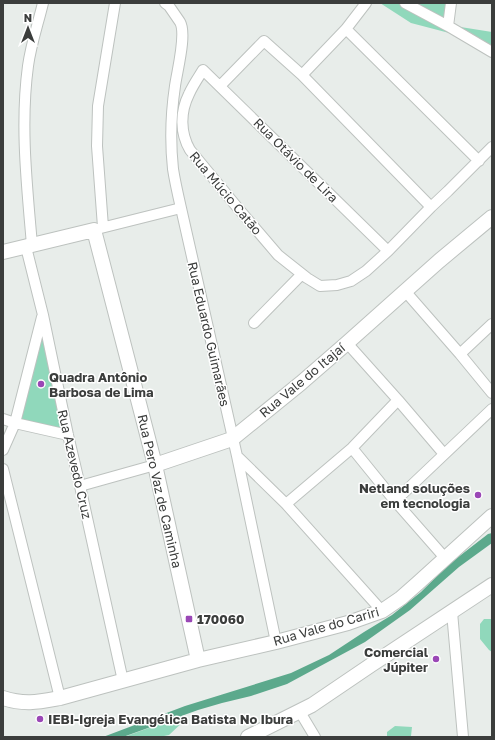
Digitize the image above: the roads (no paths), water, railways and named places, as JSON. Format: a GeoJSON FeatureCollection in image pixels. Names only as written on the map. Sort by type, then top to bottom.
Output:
{"type":"FeatureCollection","features":[{"type":"Feature","properties":{"kind":"main road","name":"Rua Vale do Itajaí"},"geometry":{"type":"LineString","coordinates":[[155,465],[232,439],[347,343],[405,290],[492,217]]}},
{"type":"Feature","properties":{"kind":"main road"},"geometry":{"type":"LineString","coordinates":[[3,252],[98,229]]}},
{"type":"Feature","properties":{"kind":"main road","name":"Rua Pero Vaz de Caminha"},"geometry":{"type":"LineString","coordinates":[[98,229],[155,465],[198,660]]}},
{"type":"Feature","properties":{"kind":"main road","name":"Rua Vale do Cariri"},"geometry":{"type":"LineString","coordinates":[[3,698],[14,702],[26,703],[60,698],[198,660],[276,642],[348,623],[382,611],[401,598],[492,516]]}},
{"type":"Feature","properties":{"kind":"main road"},"geometry":{"type":"LineString","coordinates":[[248,737],[312,705],[492,585]]}},
{"type":"Feature","properties":{"kind":"street","name":"Rua Azevedo Cruz"},"geometry":{"type":"LineString","coordinates":[[43,3],[34,35],[29,65],[25,107],[25,164],[29,246],[68,435],[123,681]]}},
{"type":"Feature","properties":{"kind":"street"},"geometry":{"type":"LineString","coordinates":[[115,3],[98,106],[98,229],[181,208]]}},
{"type":"Feature","properties":{"kind":"street","name":"Rua Eduardo Guimarães"},"geometry":{"type":"LineString","coordinates":[[165,3],[169,6],[182,25],[183,30],[180,60],[175,84],[171,136],[174,170],[276,642]]}},
{"type":"Feature","properties":{"kind":"street"},"geometry":{"type":"LineString","coordinates":[[302,75],[346,29],[366,3]]}},
{"type":"Feature","properties":{"kind":"street"},"geometry":{"type":"LineString","coordinates":[[406,3],[492,52]]}},
{"type":"Feature","properties":{"kind":"street"},"geometry":{"type":"LineString","coordinates":[[448,26],[451,3]]}},
{"type":"Feature","properties":{"kind":"street"},"geometry":{"type":"LineString","coordinates":[[346,29],[479,161]]}},
{"type":"Feature","properties":{"kind":"street"},"geometry":{"type":"LineString","coordinates":[[220,86],[264,41],[302,75],[431,207]]}},
{"type":"Feature","properties":{"kind":"street","name":"Rua Múcio Catão"},"geometry":{"type":"LineString","coordinates":[[203,70],[189,93],[182,120],[182,127],[186,142],[190,150],[278,255],[304,276],[320,286],[337,285],[351,281],[366,271],[492,148]]}},
{"type":"Feature","properties":{"kind":"street","name":"Rua Otávio de Lira"},"geometry":{"type":"LineString","coordinates":[[203,70],[388,251]]}},
{"type":"Feature","properties":{"kind":"street"},"geometry":{"type":"LineString","coordinates":[[254,323],[304,276]]}},
{"type":"Feature","properties":{"kind":"street"},"geometry":{"type":"LineString","coordinates":[[405,290],[492,393]]}},
{"type":"Feature","properties":{"kind":"street"},"geometry":{"type":"LineString","coordinates":[[3,450],[15,423],[43,315]]}},
{"type":"Feature","properties":{"kind":"street"},"geometry":{"type":"LineString","coordinates":[[460,354],[492,324]]}},
{"type":"Feature","properties":{"kind":"street"},"geometry":{"type":"LineString","coordinates":[[347,343],[444,454]]}},
{"type":"Feature","properties":{"kind":"street"},"geometry":{"type":"LineString","coordinates":[[286,504],[352,448],[398,400]]}},
{"type":"Feature","properties":{"kind":"street"},"geometry":{"type":"LineString","coordinates":[[395,501],[492,409]]}},
{"type":"Feature","properties":{"kind":"street"},"geometry":{"type":"LineString","coordinates":[[3,419],[68,435]]}},
{"type":"Feature","properties":{"kind":"street"},"geometry":{"type":"LineString","coordinates":[[352,448],[395,501],[445,558]]}},
{"type":"Feature","properties":{"kind":"street"},"geometry":{"type":"LineString","coordinates":[[237,456],[286,504],[382,611]]}},
{"type":"Feature","properties":{"kind":"street","name":"Rua Vale do Itajaí"},"geometry":{"type":"LineString","coordinates":[[80,486],[155,465]]}},
{"type":"Feature","properties":{"kind":"street"},"geometry":{"type":"LineString","coordinates":[[3,469],[60,698]]}},
{"type":"Feature","properties":{"kind":"street"},"geometry":{"type":"LineString","coordinates":[[452,612],[463,737]]}},
{"type":"Feature","properties":{"kind":"street"},"geometry":{"type":"LineString","coordinates":[[300,712],[315,737]]}},
{"type":"Feature","properties":{"kind":"place","name":"Quadra Antônio Barbosa de Lima"},"geometry":{"type":"Point","coordinates":[41,384]}},
{"type":"Feature","properties":{"kind":"place","name":"Netland soluções em tecnologia"},"geometry":{"type":"Point","coordinates":[478,495]}},
{"type":"Feature","properties":{"kind":"place","name":"170060"},"geometry":{"type":"Point","coordinates":[189,619]}},
{"type":"Feature","properties":{"kind":"place","name":"Comercial Júpiter"},"geometry":{"type":"Point","coordinates":[436,659]}},
{"type":"Feature","properties":{"kind":"place","name":"IEBI-Igreja Evangélica Batista No Ibura"},"geometry":{"type":"Point","coordinates":[40,719]}}]}
